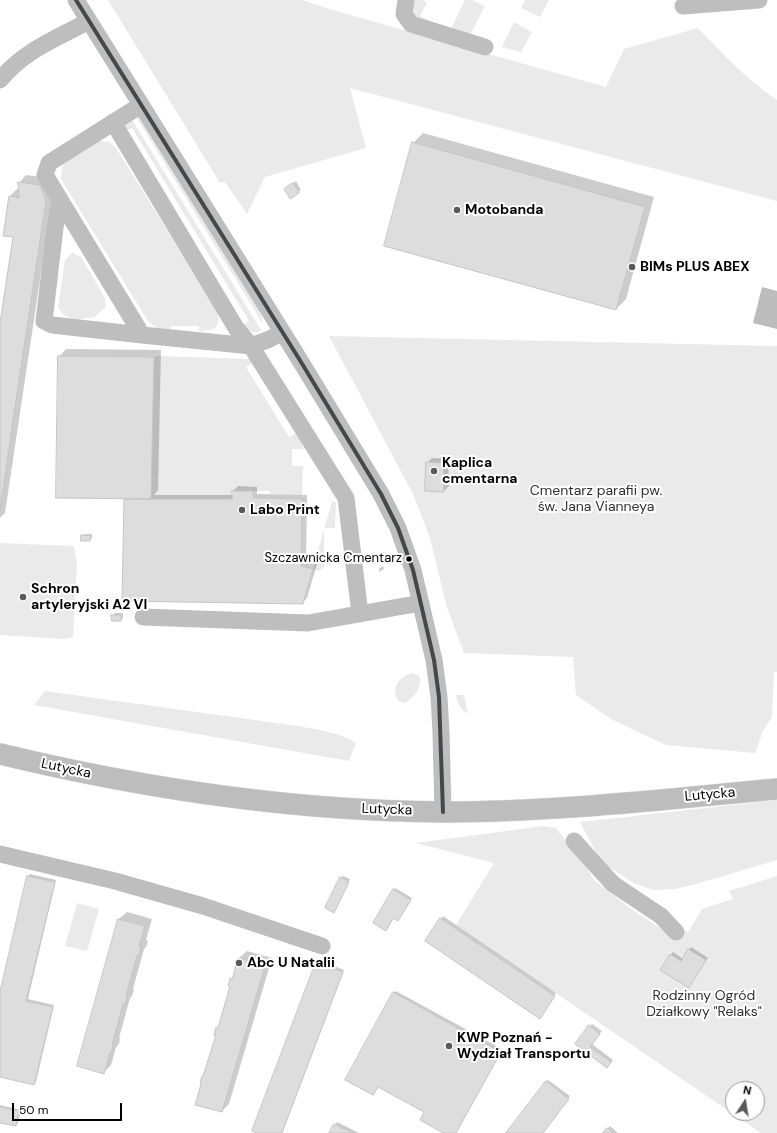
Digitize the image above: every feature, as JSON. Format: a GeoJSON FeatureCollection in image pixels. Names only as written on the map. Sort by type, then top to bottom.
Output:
{"type":"FeatureCollection","features":[{"type":"Feature","properties":{"kind":"main road","name":"Lutycka"},"geometry":{"type":"LineString","coordinates":[[0,754],[54,768],[162,788],[249,800],[337,809],[444,812],[494,811],[598,805],[777,789]]}},
{"type":"Feature","properties":{"kind":"street"},"geometry":{"type":"LineString","coordinates":[[76,0],[282,332],[389,509],[408,556],[421,603],[434,660],[439,697],[444,812]]}},
{"type":"Feature","properties":{"kind":"street"},"geometry":{"type":"LineString","coordinates":[[406,0],[404,14],[411,24],[485,47]]}},
{"type":"Feature","properties":{"kind":"street"},"geometry":{"type":"LineString","coordinates":[[683,6],[759,0]]}},
{"type":"Feature","properties":{"kind":"street"},"geometry":{"type":"LineString","coordinates":[[0,80],[26,55],[89,21]]}},
{"type":"Feature","properties":{"kind":"street"},"geometry":{"type":"LineString","coordinates":[[141,105],[49,163],[45,175],[142,335]]}},
{"type":"Feature","properties":{"kind":"street"},"geometry":{"type":"LineString","coordinates":[[113,122],[236,328],[251,346],[346,498],[360,614]]}},
{"type":"Feature","properties":{"kind":"street"},"geometry":{"type":"LineString","coordinates":[[60,200],[55,228],[44,321],[52,325],[251,346],[270,339],[282,332]]}},
{"type":"Feature","properties":{"kind":"street"},"geometry":{"type":"LineString","coordinates":[[143,617],[308,623],[421,603]]}},
{"type":"Feature","properties":{"kind":"street"},"geometry":{"type":"LineString","coordinates":[[574,841],[614,884],[661,916],[676,932]]}},
{"type":"Feature","properties":{"kind":"street"},"geometry":{"type":"LineString","coordinates":[[0,854],[22,852],[115,881],[203,906],[322,946]]}},
{"type":"Feature","properties":{"kind":"green space"},"geometry":{"type":"Polygon","coordinates":[[[108,0],[302,0],[329,9],[606,87],[624,49],[698,28],[745,75],[777,100],[777,201],[350,88],[366,148],[265,177],[247,214],[225,182],[220,183],[108,0]]]}},
{"type":"Feature","properties":{"kind":"green space"},"geometry":{"type":"Polygon","coordinates":[[[414,0],[422,0],[427,2],[420,16],[429,21],[415,19],[411,8],[414,0]]]}},
{"type":"Feature","properties":{"kind":"green space"},"geometry":{"type":"Polygon","coordinates":[[[465,0],[472,0],[485,6],[469,37],[450,31],[465,0]]]}},
{"type":"Feature","properties":{"kind":"green space"},"geometry":{"type":"Polygon","coordinates":[[[525,0],[549,0],[540,17],[521,8],[525,0]]]}},
{"type":"Feature","properties":{"kind":"green space"},"geometry":{"type":"Polygon","coordinates":[[[514,22],[532,32],[521,52],[502,47],[514,22]]]}},
{"type":"Feature","properties":{"kind":"green space"},"geometry":{"type":"Polygon","coordinates":[[[136,114],[146,123],[260,311],[263,324],[135,115],[136,114]]]}},
{"type":"Feature","properties":{"kind":"green space"},"geometry":{"type":"Polygon","coordinates":[[[131,118],[261,330],[259,332],[252,332],[241,326],[249,321],[132,128],[123,132],[123,126],[131,118]]]}},
{"type":"Feature","properties":{"kind":"green space"},"geometry":{"type":"Polygon","coordinates":[[[95,142],[110,142],[116,148],[218,312],[219,317],[217,325],[212,329],[199,331],[199,326],[171,326],[171,330],[158,329],[148,321],[61,179],[62,168],[65,161],[95,142]]]}},
{"type":"Feature","properties":{"kind":"green space"},"geometry":{"type":"Polygon","coordinates":[[[72,253],[81,257],[105,298],[106,306],[95,317],[79,319],[70,318],[65,316],[58,307],[65,260],[72,253]]]}},
{"type":"Feature","properties":{"kind":"green space","name":"Cmentarz parafii pw. św. Jana Vianneya"},"geometry":{"type":"Polygon","coordinates":[[[329,336],[777,346],[777,672],[774,672],[772,717],[763,731],[755,753],[666,745],[611,719],[576,695],[573,657],[464,653],[447,608],[430,538],[414,496],[329,336]]]}},
{"type":"Feature","properties":{"kind":"green space"},"geometry":{"type":"Polygon","coordinates":[[[154,357],[252,359],[254,362],[246,367],[289,437],[299,432],[303,449],[292,449],[292,466],[303,466],[302,495],[270,494],[270,491],[233,491],[232,499],[151,499],[154,357]]]}},
{"type":"Feature","properties":{"kind":"green space"},"geometry":{"type":"Polygon","coordinates":[[[332,501],[336,502],[335,528],[324,528],[332,501]]]}},
{"type":"Feature","properties":{"kind":"green space"},"geometry":{"type":"Polygon","coordinates":[[[324,530],[324,568],[318,571],[313,569],[324,530]]]}},
{"type":"Feature","properties":{"kind":"green space"},"geometry":{"type":"Polygon","coordinates":[[[0,543],[74,546],[77,564],[73,637],[65,639],[0,635],[0,543]]]}},
{"type":"Feature","properties":{"kind":"green space"},"geometry":{"type":"Polygon","coordinates":[[[412,673],[420,677],[417,691],[405,703],[398,701],[395,688],[398,682],[406,675],[412,673]]]}},
{"type":"Feature","properties":{"kind":"green space"},"geometry":{"type":"Polygon","coordinates":[[[45,691],[298,726],[343,736],[356,743],[349,761],[34,705],[45,691]]]}},
{"type":"Feature","properties":{"kind":"green space"},"geometry":{"type":"Polygon","coordinates":[[[456,695],[464,695],[468,714],[463,711],[456,695]]]}},
{"type":"Feature","properties":{"kind":"green space"},"geometry":{"type":"Polygon","coordinates":[[[777,800],[777,860],[675,889],[654,890],[633,883],[609,867],[596,852],[580,822],[777,800]]]}},
{"type":"Feature","properties":{"kind":"green space","name":"Rodzinny Ogród Działkowy \"Relaks\""},"geometry":{"type":"Polygon","coordinates":[[[543,826],[556,828],[587,868],[593,879],[627,906],[673,937],[679,927],[688,932],[702,909],[733,899],[729,891],[777,876],[777,1133],[761,1133],[743,1121],[765,1121],[765,1081],[725,1081],[725,1108],[456,925],[494,863],[416,843],[543,826]]]}},
{"type":"Feature","properties":{"kind":"green space"},"geometry":{"type":"Polygon","coordinates":[[[77,903],[99,909],[87,951],[65,946],[77,903]]]}},
{"type":"Feature","properties":{"kind":"shaded area"},"geometry":{"type":"Polygon","coordinates":[[[762,287],[777,291],[777,329],[753,323],[762,287]]]}},
{"type":"Feature","properties":{"kind":"building"},"geometry":{"type":"Polygon","coordinates":[[[412,142],[645,207],[616,310],[384,246],[412,142]]]}},
{"type":"Feature","properties":{"kind":"building"},"geometry":{"type":"Polygon","coordinates":[[[18,182],[40,185],[46,201],[10,440],[12,441],[10,441],[0,510],[0,323],[13,237],[3,236],[9,196],[19,198],[18,182]]]}},
{"type":"Feature","properties":{"kind":"building"},"geometry":{"type":"Polygon","coordinates":[[[293,183],[299,193],[290,199],[284,189],[293,183]]]}},
{"type":"Feature","properties":{"kind":"building"},"geometry":{"type":"Polygon","coordinates":[[[58,356],[154,357],[151,499],[56,498],[58,356]]]}},
{"type":"Feature","properties":{"kind":"building","name":"Kaplica cmentarna"},"geometry":{"type":"Polygon","coordinates":[[[426,462],[443,463],[444,492],[425,491],[426,462]]]}},
{"type":"Feature","properties":{"kind":"building"},"geometry":{"type":"Polygon","coordinates":[[[232,491],[253,491],[253,498],[302,499],[301,566],[313,569],[303,604],[122,601],[124,499],[232,499],[232,491]]]}},
{"type":"Feature","properties":{"kind":"building"},"geometry":{"type":"Polygon","coordinates":[[[81,535],[91,536],[90,541],[81,541],[81,535]]]}},
{"type":"Feature","properties":{"kind":"building"},"geometry":{"type":"Polygon","coordinates":[[[111,615],[121,615],[121,621],[112,621],[111,615]]]}},
{"type":"Feature","properties":{"kind":"building"},"geometry":{"type":"Polygon","coordinates":[[[27,876],[55,882],[26,1001],[53,1007],[34,1085],[0,1077],[0,992],[27,876]]]}},
{"type":"Feature","properties":{"kind":"building"},"geometry":{"type":"Polygon","coordinates":[[[340,877],[349,882],[334,913],[325,908],[340,877]]]}},
{"type":"Feature","properties":{"kind":"building"},"geometry":{"type":"Polygon","coordinates":[[[393,889],[411,900],[398,921],[393,918],[386,931],[373,923],[393,889]]]}},
{"type":"Feature","properties":{"kind":"building"},"geometry":{"type":"Polygon","coordinates":[[[440,918],[555,996],[540,1019],[425,941],[440,918]]]}},
{"type":"Feature","properties":{"kind":"building"},"geometry":{"type":"Polygon","coordinates":[[[118,919],[145,926],[139,947],[141,948],[139,955],[137,955],[126,996],[127,997],[125,1004],[123,1004],[112,1045],[113,1046],[104,1074],[77,1066],[118,919]]]}},
{"type":"Feature","properties":{"kind":"building"},"geometry":{"type":"Polygon","coordinates":[[[688,949],[706,960],[689,988],[660,970],[670,954],[681,961],[688,949]]]}},
{"type":"Feature","properties":{"kind":"building"},"geometry":{"type":"Polygon","coordinates":[[[238,958],[265,966],[222,1112],[195,1105],[202,1076],[216,1035],[214,1035],[216,1027],[218,1028],[230,986],[228,986],[230,978],[232,979],[238,958]]]}},
{"type":"Feature","properties":{"kind":"building"},"geometry":{"type":"Polygon","coordinates":[[[316,962],[343,972],[282,1133],[256,1133],[252,1131],[316,962]]]}},
{"type":"Feature","properties":{"kind":"building"},"geometry":{"type":"Polygon","coordinates":[[[393,992],[501,1052],[456,1133],[443,1133],[420,1120],[424,1112],[378,1087],[373,1095],[345,1080],[393,992]]]}},
{"type":"Feature","properties":{"kind":"building"},"geometry":{"type":"Polygon","coordinates":[[[589,1025],[600,1034],[590,1047],[611,1062],[607,1068],[575,1044],[589,1025]]]}},
{"type":"Feature","properties":{"kind":"building"},"geometry":{"type":"Polygon","coordinates":[[[546,1081],[569,1099],[543,1133],[506,1133],[546,1081]]]}},
{"type":"Feature","properties":{"kind":"building"},"geometry":{"type":"Polygon","coordinates":[[[0,1107],[19,1111],[16,1126],[0,1123],[0,1107]]]}},
{"type":"Feature","properties":{"kind":"building"},"geometry":{"type":"Polygon","coordinates":[[[334,1124],[353,1133],[329,1133],[334,1124]]]}},
{"type":"Feature","properties":{"kind":"building"},"geometry":{"type":"Polygon","coordinates":[[[607,1128],[614,1133],[603,1133],[607,1128]]]}},
{"type":"Feature","properties":{"kind":"transit line"},"geometry":{"type":"LineString","coordinates":[[76,0],[301,362],[381,494],[398,528],[413,570],[434,660],[439,697],[443,812]]}},
{"type":"Feature","properties":{"kind":"place","name":"Motobanda"},"geometry":{"type":"Point","coordinates":[457,210]}},
{"type":"Feature","properties":{"kind":"place","name":"BIMs PLUS ABEX"},"geometry":{"type":"Point","coordinates":[632,267]}},
{"type":"Feature","properties":{"kind":"place","name":"Kaplica cmentarna"},"geometry":{"type":"Point","coordinates":[434,471]}},
{"type":"Feature","properties":{"kind":"place","name":"Labo Print"},"geometry":{"type":"Point","coordinates":[242,510]}},
{"type":"Feature","properties":{"kind":"place","name":"Szczawnicka Cmentarz"},"geometry":{"type":"Point","coordinates":[409,559]}},
{"type":"Feature","properties":{"kind":"place","name":"Schron artyleryjski A2 VI"},"geometry":{"type":"Point","coordinates":[23,597]}},
{"type":"Feature","properties":{"kind":"place","name":"Abc U Natalii"},"geometry":{"type":"Point","coordinates":[239,963]}},
{"type":"Feature","properties":{"kind":"place","name":"KWP Poznań - Wydział Transportu"},"geometry":{"type":"Point","coordinates":[449,1046]}}]}
